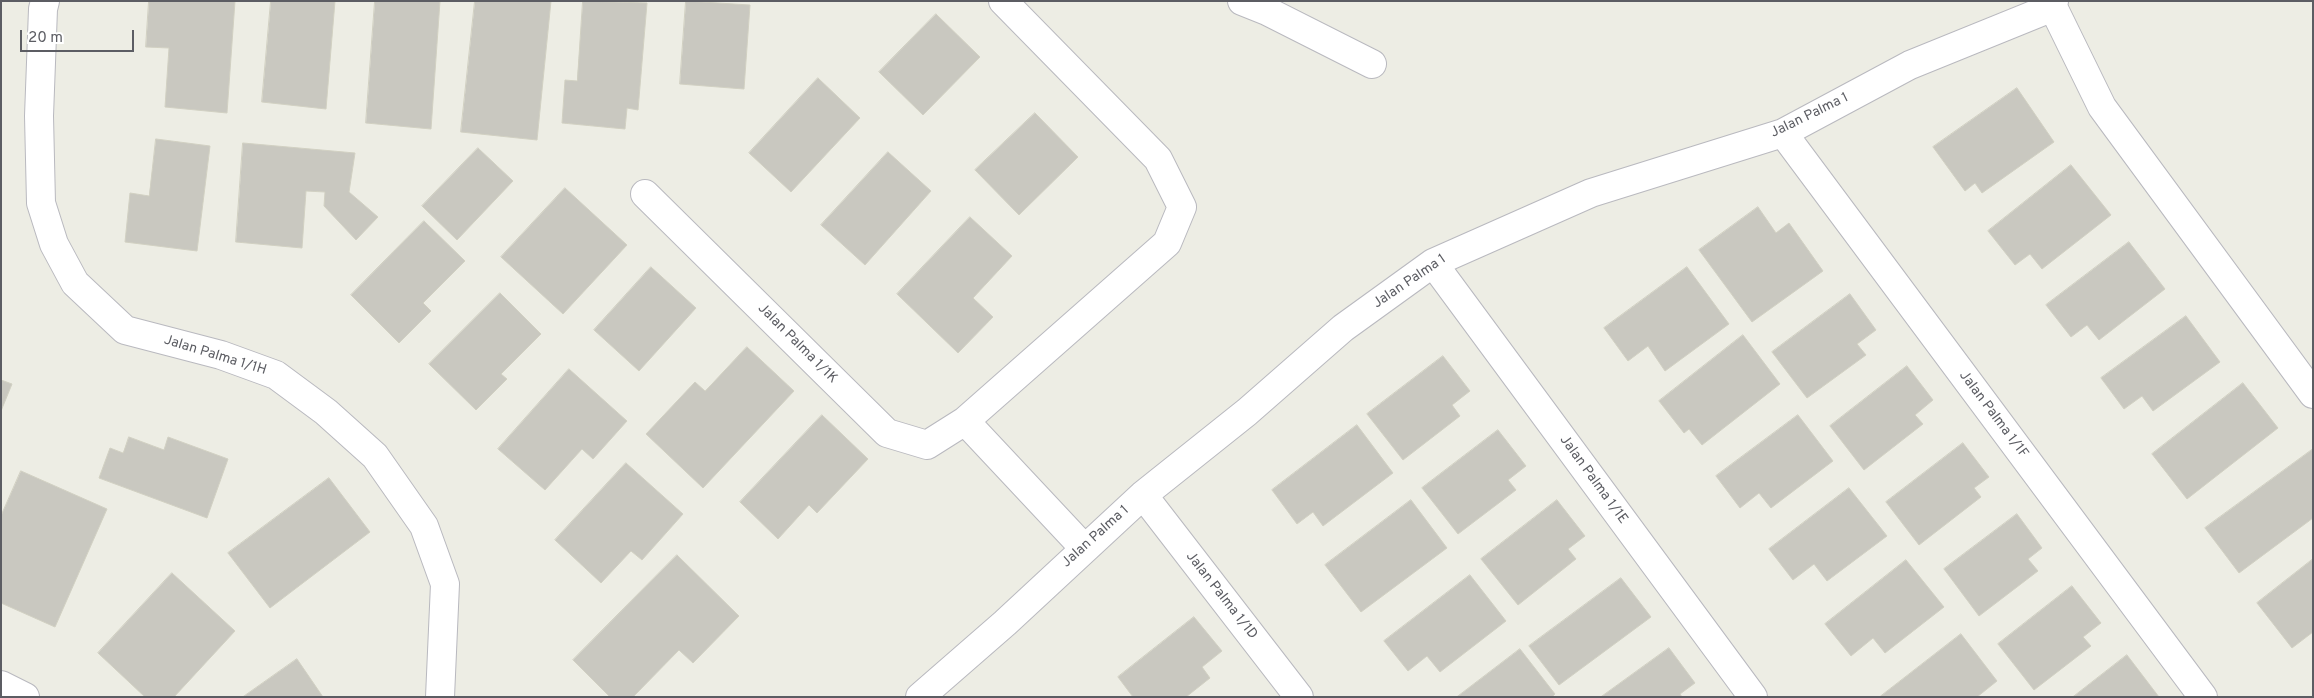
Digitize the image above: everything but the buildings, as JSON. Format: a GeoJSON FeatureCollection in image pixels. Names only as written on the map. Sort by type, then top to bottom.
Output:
{"type":"FeatureCollection","features":[{"type":"Feature","properties":{"kind":"street","name":"Jalan Palma 1/1H"},"geometry":{"type":"LineString","coordinates":[[46,1],[43,8],[38,116],[41,203],[54,244],[75,283],[125,330],[221,355],[276,375],[326,412],[375,456],[424,526],[445,584],[440,697]]}},
{"type":"Feature","properties":{"kind":"street","name":"Jalan Palma 1/1K"},"geometry":{"type":"LineString","coordinates":[[645,194],[888,433],[927,445],[965,421],[1167,243],[1182,207],[1158,159],[1003,1]]}},
{"type":"Feature","properties":{"kind":"street"},"geometry":{"type":"LineString","coordinates":[[1242,1],[1267,11],[1372,64]]}},
{"type":"Feature","properties":{"kind":"street"},"geometry":{"type":"LineString","coordinates":[[2054,4],[2102,107],[2313,394]]}},
{"type":"Feature","properties":{"kind":"street","name":"Jalan Palma 1"},"geometry":{"type":"LineString","coordinates":[[920,697],[1004,623],[1143,495],[1246,412],[1343,328],[1433,263],[1591,193],[1782,133],[1910,65],[2054,4]]}},
{"type":"Feature","properties":{"kind":"street","name":"Jalan Palma 1/1F"},"geometry":{"type":"LineString","coordinates":[[1782,133],[2203,697]]}},
{"type":"Feature","properties":{"kind":"street","name":"Jalan Palma 1/1E"},"geometry":{"type":"LineString","coordinates":[[1433,263],[1752,697]]}},
{"type":"Feature","properties":{"kind":"street"},"geometry":{"type":"LineString","coordinates":[[965,421],[1084,548]]}},
{"type":"Feature","properties":{"kind":"street","name":"Jalan Palma 1/1D"},"geometry":{"type":"LineString","coordinates":[[1143,495],[1299,697]]}},
{"type":"Feature","properties":{"kind":"street"},"geometry":{"type":"LineString","coordinates":[[1,685],[25,697]]}}]}
